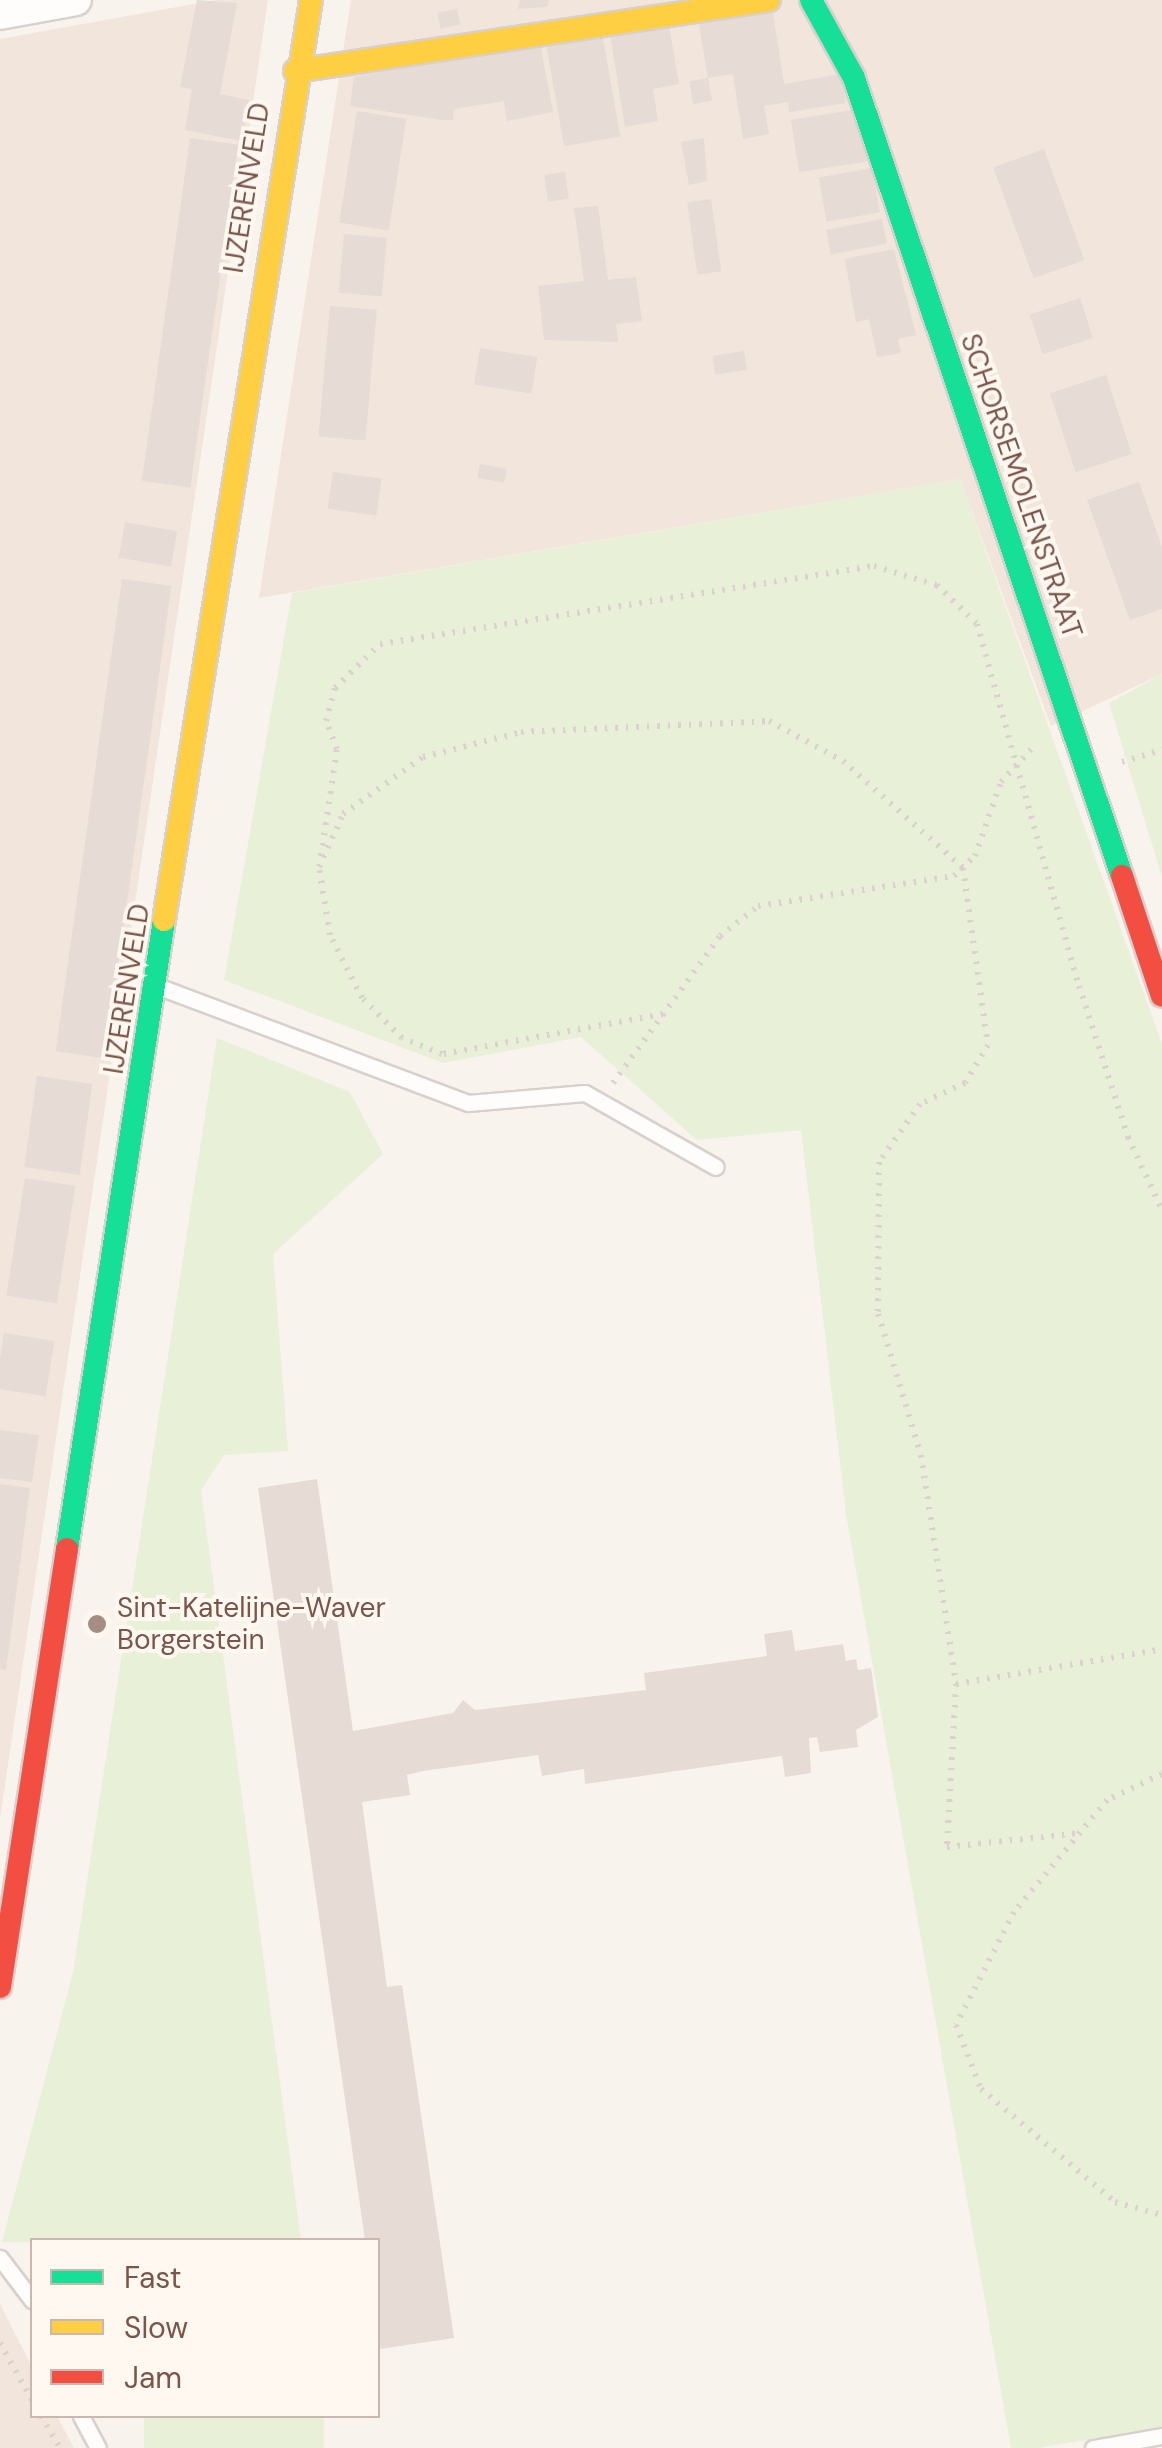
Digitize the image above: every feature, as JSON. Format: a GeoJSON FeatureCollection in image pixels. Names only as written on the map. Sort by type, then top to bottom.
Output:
{"type":"FeatureCollection","features":[{"type":"Feature","properties":{"kind":"street"},"geometry":{"type":"LineString","coordinates":[[0,14],[76,0]]}},
{"type":"Feature","properties":{"kind":"street","name":"IJZERENVELD"},"geometry":{"type":"LineString","coordinates":[[0,1986],[158,986],[295,72],[311,0]]}},
{"type":"Feature","properties":{"kind":"street"},"geometry":{"type":"LineString","coordinates":[[295,72],[770,0]]}},
{"type":"Feature","properties":{"kind":"street","name":"SCHORSEMOLENSTRAAT"},"geometry":{"type":"LineString","coordinates":[[811,0],[854,78],[1162,996]]}},
{"type":"Feature","properties":{"kind":"lane"},"geometry":{"type":"LineString","coordinates":[[158,986],[468,1103],[585,1093],[716,1167]]}},
{"type":"Feature","properties":{"kind":"lane"},"geometry":{"type":"LineString","coordinates":[[0,2258],[30,2297]]}},
{"type":"Feature","properties":{"kind":"lane"},"geometry":{"type":"LineString","coordinates":[[82,2418],[98,2448]]}},
{"type":"Feature","properties":{"kind":"lane"},"geometry":{"type":"LineString","coordinates":[[1094,2448],[1162,2436]]}},
{"type":"Feature","properties":{"kind":"path"},"geometry":{"type":"LineString","coordinates":[[662,1014],[442,1054],[402,1038],[362,998],[330,935],[319,867],[337,749],[326,721],[335,688],[380,644],[874,566],[937,586],[977,624],[1014,769],[1128,1137],[1162,1210]]}},
{"type":"Feature","properties":{"kind":"path"},"geometry":{"type":"LineString","coordinates":[[599,1101],[720,936],[758,906],[954,876],[975,856],[1002,782],[1051,726],[1069,720]]}},
{"type":"Feature","properties":{"kind":"path"},"geometry":{"type":"LineString","coordinates":[[319,867],[343,814],[423,756],[521,732],[769,721],[843,760],[963,868],[988,1045],[964,1083],[920,1104],[879,1162],[878,1314],[920,1454],[956,1684],[947,1847],[1080,1833]]}},
{"type":"Feature","properties":{"kind":"path"},"geometry":{"type":"LineString","coordinates":[[956,1684],[1162,1650]]}},
{"type":"Feature","properties":{"kind":"path"},"geometry":{"type":"LineString","coordinates":[[1162,1774],[1107,1800],[1014,1912],[956,2024],[981,2089],[1115,2202],[1162,2216]]}},
{"type":"Feature","properties":{"kind":"path"},"geometry":{"type":"LineString","coordinates":[[0,2343],[30,2396]]}},
{"type":"Feature","properties":{"kind":"path"},"geometry":{"type":"LineString","coordinates":[[42,2418],[60,2448]]}},
{"type":"Feature","properties":{"kind":"shaded area"},"geometry":{"type":"Polygon","coordinates":[[[216,0],[268,0],[0,1819],[0,39],[216,0]]]}},
{"type":"Feature","properties":{"kind":"shaded area"},"geometry":{"type":"Polygon","coordinates":[[[351,0],[1162,0],[1162,674],[1051,726],[960,479],[259,598],[351,0]]]}},
{"type":"Feature","properties":{"kind":"shaded area"},"geometry":{"type":"Polygon","coordinates":[[[0,2304],[30,2363],[30,2418],[58,2418],[74,2448],[0,2448],[0,2304]]]}},
{"type":"Feature","properties":{"kind":"green space"},"geometry":{"type":"Polygon","coordinates":[[[960,479],[1162,1044],[1162,2427],[1038,2448],[1011,2448],[846,1514],[801,1130],[697,1140],[581,1037],[443,1063],[224,980],[292,593],[960,479]]]}},
{"type":"Feature","properties":{"kind":"green space"},"geometry":{"type":"Polygon","coordinates":[[[1162,674],[1162,877],[1109,703],[1162,674]]]}},
{"type":"Feature","properties":{"kind":"green space"},"geometry":{"type":"Polygon","coordinates":[[[217,1038],[350,1092],[383,1154],[273,1254],[288,1451],[224,1455],[201,1490],[301,2238],[30,2238],[30,2242],[2,2242],[73,1972],[217,1038]]]}},
{"type":"Feature","properties":{"kind":"green space"},"geometry":{"type":"Polygon","coordinates":[[[144,2418],[324,2418],[324,2448],[144,2448],[144,2418]]]}},
{"type":"Feature","properties":{"kind":"building"},"geometry":{"type":"Polygon","coordinates":[[[197,0],[237,3],[220,94],[249,100],[241,141],[185,130],[192,89],[180,87],[197,0]]]}},
{"type":"Feature","properties":{"kind":"building"},"geometry":{"type":"Polygon","coordinates":[[[520,0],[549,0],[547,7],[518,9],[520,0]]]}},
{"type":"Feature","properties":{"kind":"building"},"geometry":{"type":"Polygon","coordinates":[[[772,7],[784,84],[841,74],[846,103],[789,112],[788,102],[764,106],[769,134],[743,139],[733,74],[708,78],[698,20],[772,7]]]}},
{"type":"Feature","properties":{"kind":"building"},"geometry":{"type":"Polygon","coordinates":[[[457,9],[460,25],[440,29],[437,13],[457,9]]]}},
{"type":"Feature","properties":{"kind":"building"},"geometry":{"type":"Polygon","coordinates":[[[669,25],[679,84],[653,89],[658,121],[625,127],[610,35],[669,25]]]}},
{"type":"Feature","properties":{"kind":"building"},"geometry":{"type":"Polygon","coordinates":[[[602,33],[620,136],[564,146],[546,43],[602,33]]]}},
{"type":"Feature","properties":{"kind":"building"},"geometry":{"type":"Polygon","coordinates":[[[540,43],[553,112],[507,121],[504,101],[454,109],[453,120],[442,120],[350,106],[354,77],[540,43]]]}},
{"type":"Feature","properties":{"kind":"building"},"geometry":{"type":"Polygon","coordinates":[[[708,78],[712,101],[693,104],[689,81],[708,78]]]}},
{"type":"Feature","properties":{"kind":"building"},"geometry":{"type":"Polygon","coordinates":[[[859,109],[867,161],[799,172],[791,120],[859,109]]]}},
{"type":"Feature","properties":{"kind":"building"},"geometry":{"type":"Polygon","coordinates":[[[357,111],[406,119],[389,230],[339,223],[357,111]]]}},
{"type":"Feature","properties":{"kind":"building"},"geometry":{"type":"Polygon","coordinates":[[[190,138],[239,145],[190,487],[142,481],[190,138]]]}},
{"type":"Feature","properties":{"kind":"building"},"geometry":{"type":"Polygon","coordinates":[[[704,138],[707,181],[689,185],[681,142],[704,138]]]}},
{"type":"Feature","properties":{"kind":"building"},"geometry":{"type":"Polygon","coordinates":[[[1044,149],[1084,260],[1034,278],[993,167],[1044,149]]]}},
{"type":"Feature","properties":{"kind":"building"},"geometry":{"type":"Polygon","coordinates":[[[872,168],[880,212],[827,222],[819,177],[872,168]]]}},
{"type":"Feature","properties":{"kind":"building"},"geometry":{"type":"Polygon","coordinates":[[[565,172],[569,199],[548,202],[544,175],[565,172]]]}},
{"type":"Feature","properties":{"kind":"building"},"geometry":{"type":"Polygon","coordinates":[[[711,199],[721,271],[697,275],[687,202],[711,199]]]}},
{"type":"Feature","properties":{"kind":"building"},"geometry":{"type":"Polygon","coordinates":[[[598,206],[608,280],[636,277],[642,321],[616,324],[618,342],[544,340],[538,286],[584,281],[574,208],[598,206]]]}},
{"type":"Feature","properties":{"kind":"building"},"geometry":{"type":"Polygon","coordinates":[[[882,219],[887,244],[831,254],[826,230],[882,219]]]}},
{"type":"Feature","properties":{"kind":"building"},"geometry":{"type":"Polygon","coordinates":[[[344,234],[387,238],[382,297],[339,293],[344,234]]]}},
{"type":"Feature","properties":{"kind":"building"},"geometry":{"type":"Polygon","coordinates":[[[894,249],[916,335],[898,339],[901,353],[877,357],[869,319],[856,322],[845,259],[894,249]]]}},
{"type":"Feature","properties":{"kind":"building"},"geometry":{"type":"Polygon","coordinates":[[[1080,298],[1093,338],[1043,354],[1030,314],[1080,298]]]}},
{"type":"Feature","properties":{"kind":"building"},"geometry":{"type":"Polygon","coordinates":[[[330,306],[377,310],[365,441],[319,437],[330,306]]]}},
{"type":"Feature","properties":{"kind":"building"},"geometry":{"type":"Polygon","coordinates":[[[480,348],[537,357],[531,394],[474,385],[480,348]]]}},
{"type":"Feature","properties":{"kind":"building"},"geometry":{"type":"Polygon","coordinates":[[[744,351],[747,370],[715,375],[712,356],[744,351]]]}},
{"type":"Feature","properties":{"kind":"building"},"geometry":{"type":"Polygon","coordinates":[[[1106,375],[1132,454],[1076,472],[1050,393],[1106,375]]]}},
{"type":"Feature","properties":{"kind":"building"},"geometry":{"type":"Polygon","coordinates":[[[480,464],[507,469],[504,482],[478,478],[480,464]]]}},
{"type":"Feature","properties":{"kind":"building"},"geometry":{"type":"Polygon","coordinates":[[[333,472],[382,479],[376,515],[328,509],[333,472]]]}},
{"type":"Feature","properties":{"kind":"building"},"geometry":{"type":"Polygon","coordinates":[[[1139,482],[1162,547],[1162,609],[1130,620],[1087,500],[1139,482]]]}},
{"type":"Feature","properties":{"kind":"building"},"geometry":{"type":"Polygon","coordinates":[[[125,522],[177,531],[171,567],[119,557],[125,522]]]}},
{"type":"Feature","properties":{"kind":"building"},"geometry":{"type":"Polygon","coordinates":[[[122,579],[172,586],[105,1058],[56,1051],[122,579]]]}},
{"type":"Feature","properties":{"kind":"building"},"geometry":{"type":"Polygon","coordinates":[[[37,1076],[92,1084],[80,1175],[24,1167],[37,1076]]]}},
{"type":"Feature","properties":{"kind":"building"},"geometry":{"type":"Polygon","coordinates":[[[25,1178],[75,1186],[57,1304],[6,1296],[25,1178]]]}},
{"type":"Feature","properties":{"kind":"building"},"geometry":{"type":"Polygon","coordinates":[[[4,1333],[54,1341],[46,1396],[0,1389],[4,1333]]]}},
{"type":"Feature","properties":{"kind":"building"},"geometry":{"type":"Polygon","coordinates":[[[0,1430],[39,1435],[32,1482],[0,1478],[0,1430]]]}},
{"type":"Feature","properties":{"kind":"building"},"geometry":{"type":"Polygon","coordinates":[[[317,1479],[353,1731],[453,1713],[463,1700],[475,1710],[646,1690],[644,1673],[767,1656],[764,1634],[792,1630],[795,1651],[843,1644],[846,1661],[856,1659],[858,1670],[871,1668],[878,1717],[856,1730],[858,1747],[820,1752],[817,1737],[809,1738],[811,1773],[785,1777],[782,1756],[585,1784],[584,1769],[542,1776],[538,1755],[407,1775],[410,1795],[362,1802],[387,1987],[402,1985],[454,2338],[380,2349],[380,2238],[365,2238],[258,1488],[317,1479]]]}},
{"type":"Feature","properties":{"kind":"building"},"geometry":{"type":"Polygon","coordinates":[[[0,1484],[30,1488],[6,1670],[0,1669],[0,1484]]]}},
{"type":"Feature","properties":{"kind":"traffic: fast"},"geometry":{"type":"LineString","coordinates":[[811,0],[854,78],[1122,876]]}},
{"type":"Feature","properties":{"kind":"traffic: fast"},"geometry":{"type":"LineString","coordinates":[[67,1549],[164,920]]}},
{"type":"Feature","properties":{"kind":"traffic: slow"},"geometry":{"type":"LineString","coordinates":[[164,920],[311,0]]}},
{"type":"Feature","properties":{"kind":"traffic: slow"},"geometry":{"type":"LineString","coordinates":[[295,71],[769,0]]}},
{"type":"Feature","properties":{"kind":"traffic: jam"},"geometry":{"type":"LineString","coordinates":[[1122,876],[1162,996]]}},
{"type":"Feature","properties":{"kind":"traffic: jam"},"geometry":{"type":"LineString","coordinates":[[0,1987],[67,1549]]}},
{"type":"Feature","properties":{"kind":"place","name":"Sint-Katelijne-Waver Borgerstein"},"geometry":{"type":"Point","coordinates":[97,1624]}}]}
